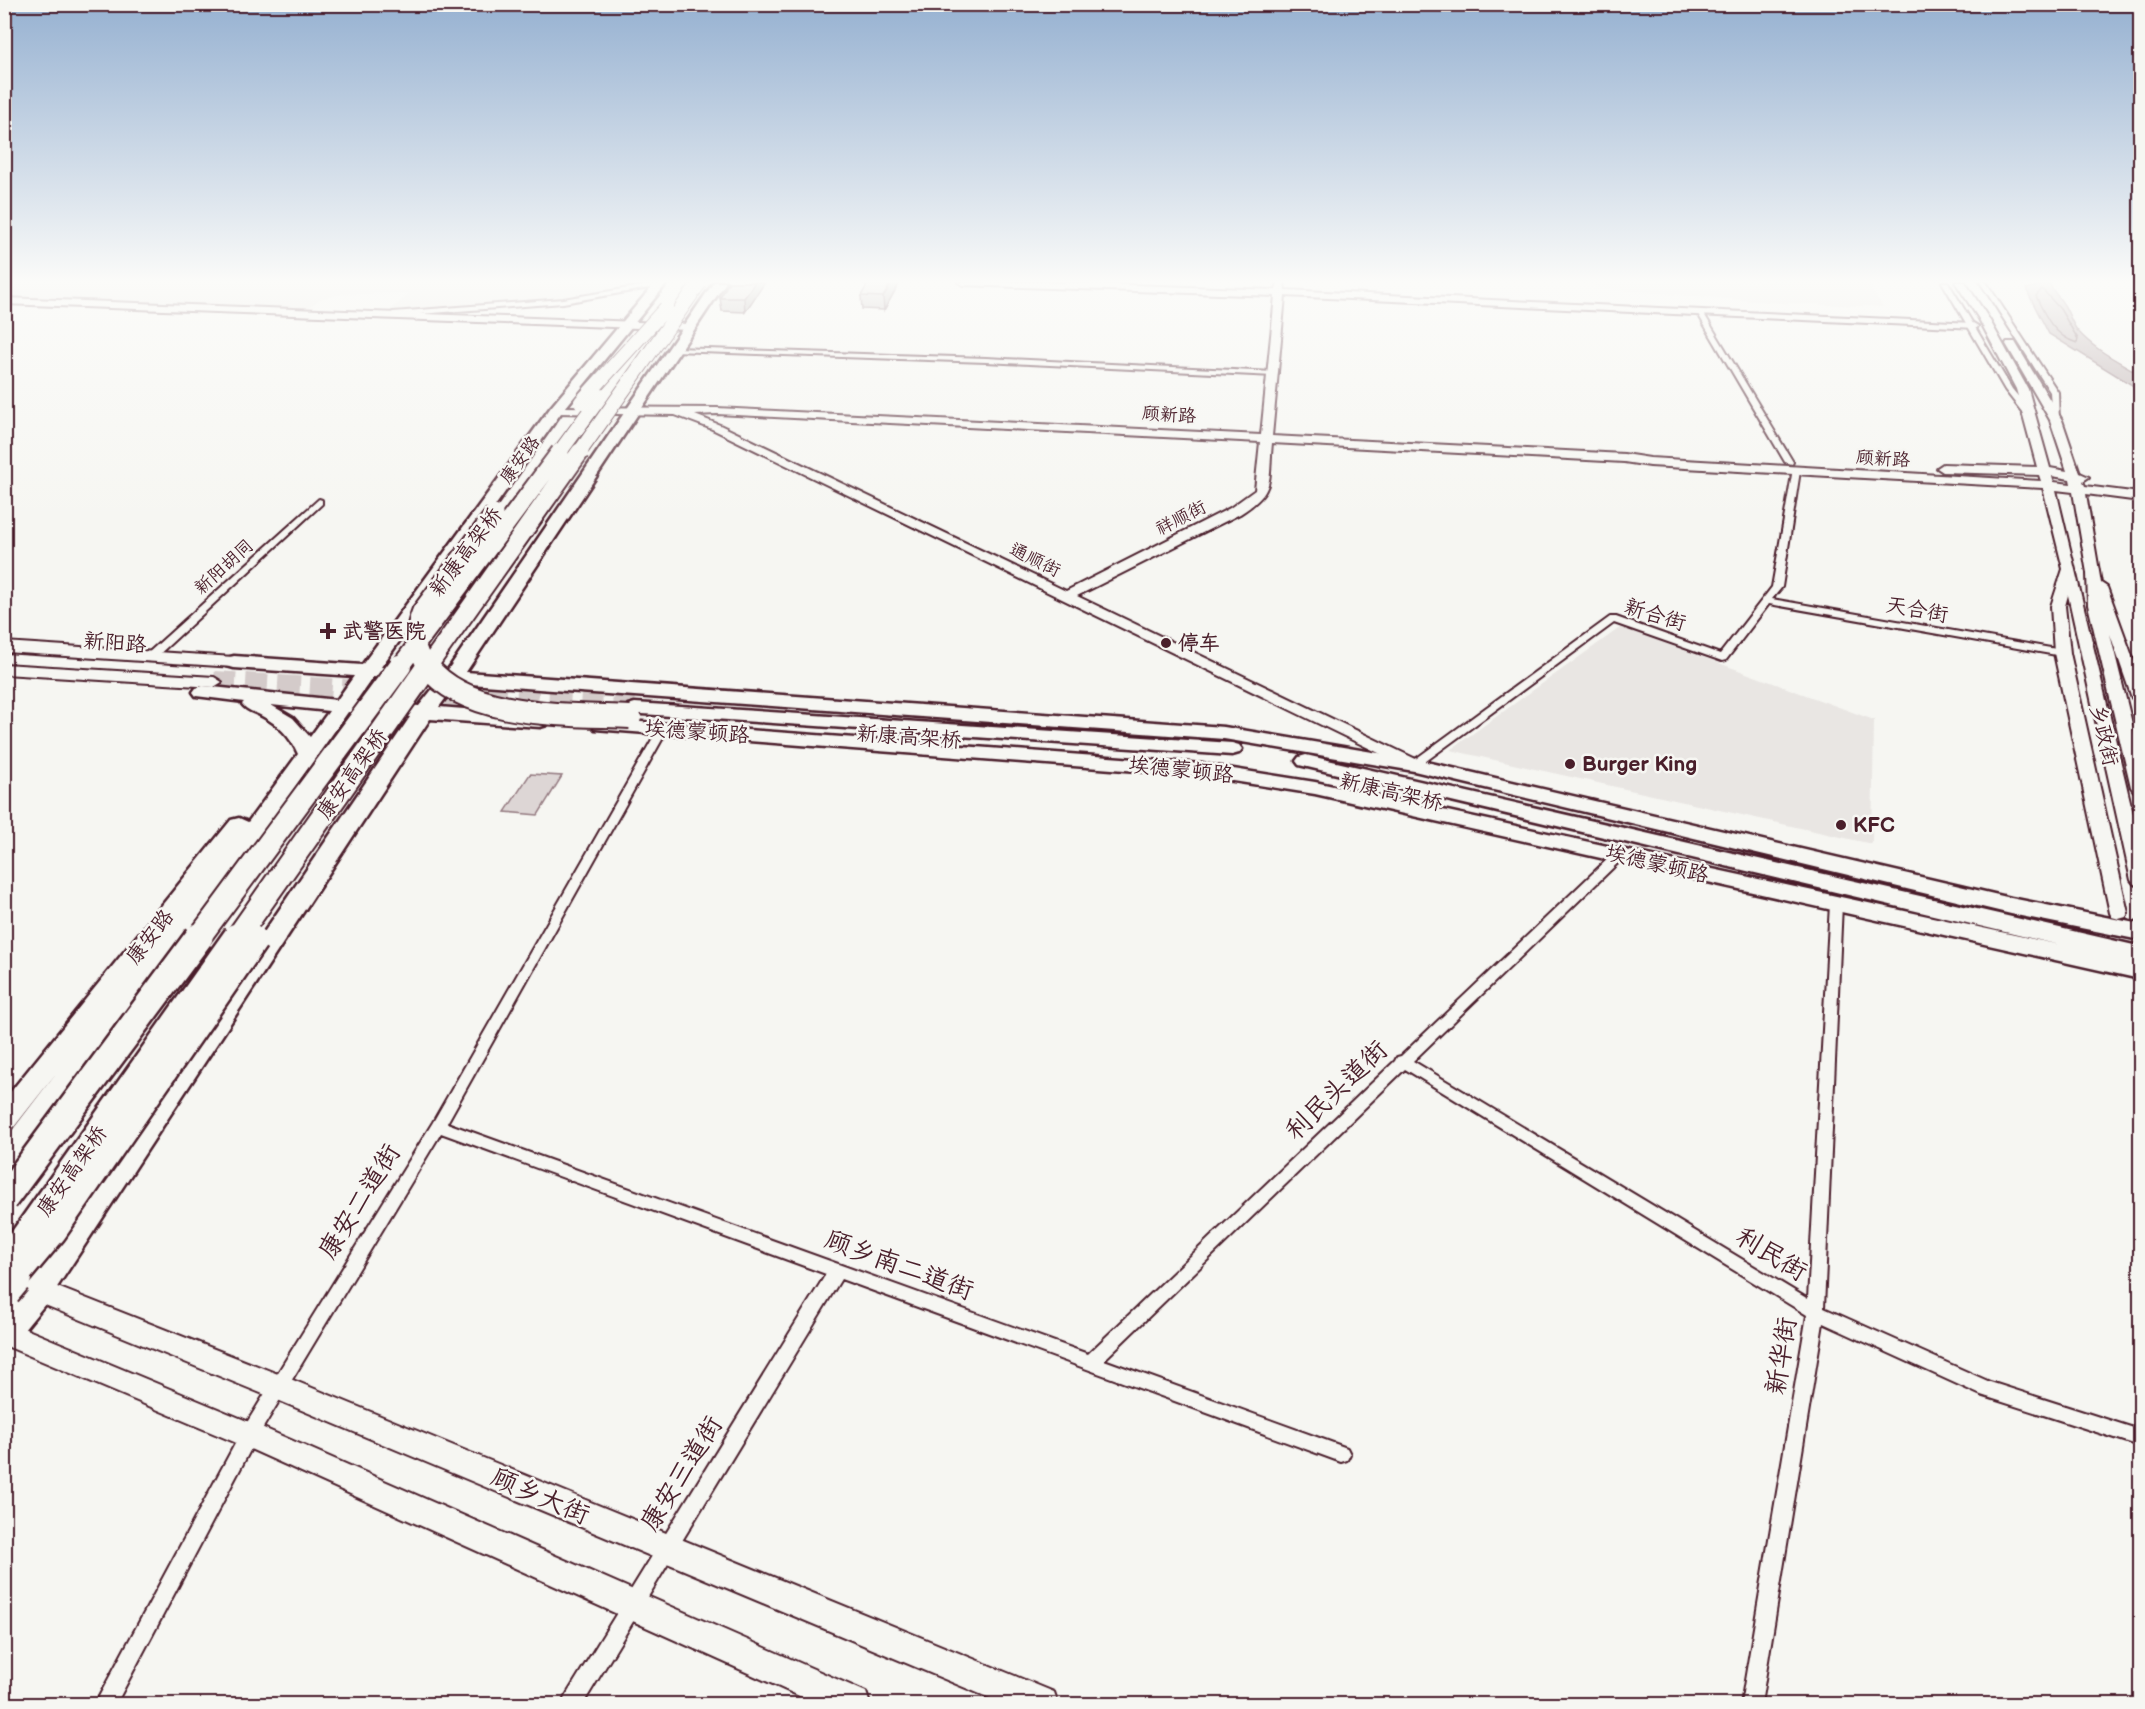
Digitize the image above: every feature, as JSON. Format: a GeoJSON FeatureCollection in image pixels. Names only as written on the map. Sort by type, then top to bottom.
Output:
{"type":"FeatureCollection","features":[{"type":"Feature","properties":{"kind":"highway","name":"康安路"},"geometry":{"type":"LineString","coordinates":[[4,1162],[230,862],[556,411],[595,362]]}},
{"type":"Feature","properties":{"kind":"highway","name":"新康高架桥"},"geometry":{"type":"LineString","coordinates":[[619,362],[575,408],[421,611],[415,624],[414,637],[418,653],[430,672],[450,688],[486,702],[525,709],[1197,757],[1262,765],[1397,793],[1838,900]]}},
{"type":"Feature","properties":{"kind":"highway","name":"康安高架桥"},"geometry":{"type":"LineString","coordinates":[[4,1199],[643,362]]}},
{"type":"Feature","properties":{"kind":"highway","name":"康安高架桥"},"geometry":{"type":"LineString","coordinates":[[4,1266],[646,362]]}},
{"type":"Feature","properties":{"kind":"highway"},"geometry":{"type":"LineString","coordinates":[[454,675],[454,663],[471,632],[624,412],[652,362]]}},
{"type":"Feature","properties":{"kind":"highway"},"geometry":{"type":"LineString","coordinates":[[4,1332],[39,1289],[417,722],[454,675],[667,362]]}},
{"type":"Feature","properties":{"kind":"highway","name":"埃德蒙顿路"},"geometry":{"type":"LineString","coordinates":[[221,680],[367,671],[1193,729],[1414,765],[2011,906],[2140,959]]}},
{"type":"Feature","properties":{"kind":"highway"},"geometry":{"type":"LineString","coordinates":[[221,680],[254,705],[280,716],[298,734],[306,758]]}},
{"type":"Feature","properties":{"kind":"highway","name":"埃德蒙顿路"},"geometry":{"type":"LineString","coordinates":[[221,680],[342,706],[1202,770],[1315,788],[1618,855],[1838,900]]}},
{"type":"Feature","properties":{"kind":"highway","name":"埃德蒙顿路"},"geometry":{"type":"LineString","coordinates":[[1262,741],[638,704],[1205,746],[1276,755],[2140,959]]}},
{"type":"Feature","properties":{"kind":"highway"},"geometry":{"type":"LineString","coordinates":[[4,1290],[53,1231],[379,759],[417,722]]}},
{"type":"Feature","properties":{"kind":"highway","name":"康安路"},"geometry":{"type":"LineString","coordinates":[[4,1120],[256,804],[306,758]]}},
{"type":"Feature","properties":{"kind":"highway"},"geometry":{"type":"LineString","coordinates":[[1838,900],[2140,959]]}},
{"type":"Feature","properties":{"kind":"highway"},"geometry":{"type":"LineString","coordinates":[[2011,906],[2069,906],[2130,915]]}},
{"type":"Feature","properties":{"kind":"main road","name":"祥顺街"},"geometry":{"type":"LineString","coordinates":[[1066,596],[1247,505],[1261,491],[1275,362]]}},
{"type":"Feature","properties":{"kind":"main road","name":"乡政街"},"geometry":{"type":"LineString","coordinates":[[2007,362],[2022,389],[2049,485],[2140,880]]}},
{"type":"Feature","properties":{"kind":"main road","name":"乡政街"},"geometry":{"type":"LineString","coordinates":[[2021,362],[2056,420],[2079,488],[2094,573],[2095,605],[2140,787]]}},
{"type":"Feature","properties":{"kind":"main road","name":"通顺街"},"geometry":{"type":"LineString","coordinates":[[556,411],[676,412],[716,427],[1414,765]]}},
{"type":"Feature","properties":{"kind":"main road","name":"顾新路"},"geometry":{"type":"LineString","coordinates":[[676,412],[717,411],[1265,438],[1624,458],[1650,462],[2044,471],[2140,485]]}},
{"type":"Feature","properties":{"kind":"main road","name":"顾新路"},"geometry":{"type":"LineString","coordinates":[[1792,467],[2049,485],[2140,497]]}},
{"type":"Feature","properties":{"kind":"main road","name":"乡政街"},"geometry":{"type":"LineString","coordinates":[[2069,567],[2058,606],[2062,653],[2130,915]]}},
{"type":"Feature","properties":{"kind":"main road","name":"乡政街"},"geometry":{"type":"LineString","coordinates":[[2094,573],[2135,667],[2140,698]]}},
{"type":"Feature","properties":{"kind":"main road"},"geometry":{"type":"LineString","coordinates":[[4,647],[151,656],[221,680]]}},
{"type":"Feature","properties":{"kind":"main road","name":"新阳路"},"geometry":{"type":"LineString","coordinates":[[4,657],[221,680]]}},
{"type":"Feature","properties":{"kind":"main road","name":"新阳路"},"geometry":{"type":"LineString","coordinates":[[4,669],[221,680]]}},
{"type":"Feature","properties":{"kind":"main road"},"geometry":{"type":"LineString","coordinates":[[4,678],[221,680]]}},
{"type":"Feature","properties":{"kind":"main road","name":"顾乡大街"},"geometry":{"type":"LineString","coordinates":[[4,1280],[39,1289],[1042,1704]]}},
{"type":"Feature","properties":{"kind":"main road"},"geometry":{"type":"LineString","coordinates":[[4,1332],[249,1435],[854,1704]]}},
{"type":"Feature","properties":{"kind":"street"},"geometry":{"type":"LineString","coordinates":[[1022,362],[1274,374]]}},
{"type":"Feature","properties":{"kind":"street"},"geometry":{"type":"LineString","coordinates":[[1729,362],[1792,467]]}},
{"type":"Feature","properties":{"kind":"street","name":"乡政街"},"geometry":{"type":"LineString","coordinates":[[1993,362],[2009,390],[2031,418]]}},
{"type":"Feature","properties":{"kind":"street","name":"乡政街"},"geometry":{"type":"LineString","coordinates":[[2034,362],[2054,392],[2056,420]]}},
{"type":"Feature","properties":{"kind":"street","name":"新合街"},"geometry":{"type":"LineString","coordinates":[[1414,765],[1613,619],[1722,658],[1777,588],[1792,467]]}},
{"type":"Feature","properties":{"kind":"street","name":"新阳胡同"},"geometry":{"type":"LineString","coordinates":[[151,656],[319,502]]}},
{"type":"Feature","properties":{"kind":"street","name":"天合街"},"geometry":{"type":"LineString","coordinates":[[1766,601],[2062,653]]}},
{"type":"Feature","properties":{"kind":"street","name":"康安二道街"},"geometry":{"type":"LineString","coordinates":[[105,1704],[249,1435],[438,1126],[663,729]]}},
{"type":"Feature","properties":{"kind":"street","name":"利民头道街"},"geometry":{"type":"LineString","coordinates":[[1090,1363],[1618,855]]}},
{"type":"Feature","properties":{"kind":"street","name":"新华街"},"geometry":{"type":"LineString","coordinates":[[1751,1704],[1816,1312],[1838,900]]}},
{"type":"Feature","properties":{"kind":"street","name":"利民街"},"geometry":{"type":"LineString","coordinates":[[1402,1061],[1816,1312],[1987,1389],[2140,1438]]}},
{"type":"Feature","properties":{"kind":"street","name":"顾乡南二道街"},"geometry":{"type":"LineString","coordinates":[[438,1126],[1341,1454]]}},
{"type":"Feature","properties":{"kind":"street","name":"康安三道街"},"geometry":{"type":"LineString","coordinates":[[572,1704],[837,1271]]}},
{"type":"Feature","properties":{"kind":"shaded area"},"geometry":{"type":"Polygon","coordinates":[[[1621,627],[1874,720],[1872,844],[1450,750],[1621,627]]]}},
{"type":"Feature","properties":{"kind":"shaded area"},"geometry":{"type":"Polygon","coordinates":[[[530,774],[562,776],[538,815],[505,812],[530,774]]]}},
{"type":"Feature","properties":{"kind":"water"},"geometry":{"type":"Polygon","coordinates":[[[2094,362],[2119,362],[2140,374],[2140,390],[2094,362]]]}},
{"type":"Feature","properties":{"kind":"tunnel"},"geometry":{"type":"LineString","coordinates":[[214,682],[458,697]]}},
{"type":"Feature","properties":{"kind":"tunnel"},"geometry":{"type":"LineString","coordinates":[[453,688],[640,700]]}},
{"type":"Feature","properties":{"kind":"place","name":"武警医院"},"geometry":{"type":"Point","coordinates":[328,631]}},
{"type":"Feature","properties":{"kind":"place","name":"停车"},"geometry":{"type":"Point","coordinates":[1166,643]}},
{"type":"Feature","properties":{"kind":"place","name":"Burger King"},"geometry":{"type":"Point","coordinates":[1570,764]}},
{"type":"Feature","properties":{"kind":"place","name":"KFC"},"geometry":{"type":"Point","coordinates":[1841,825]}}]}
